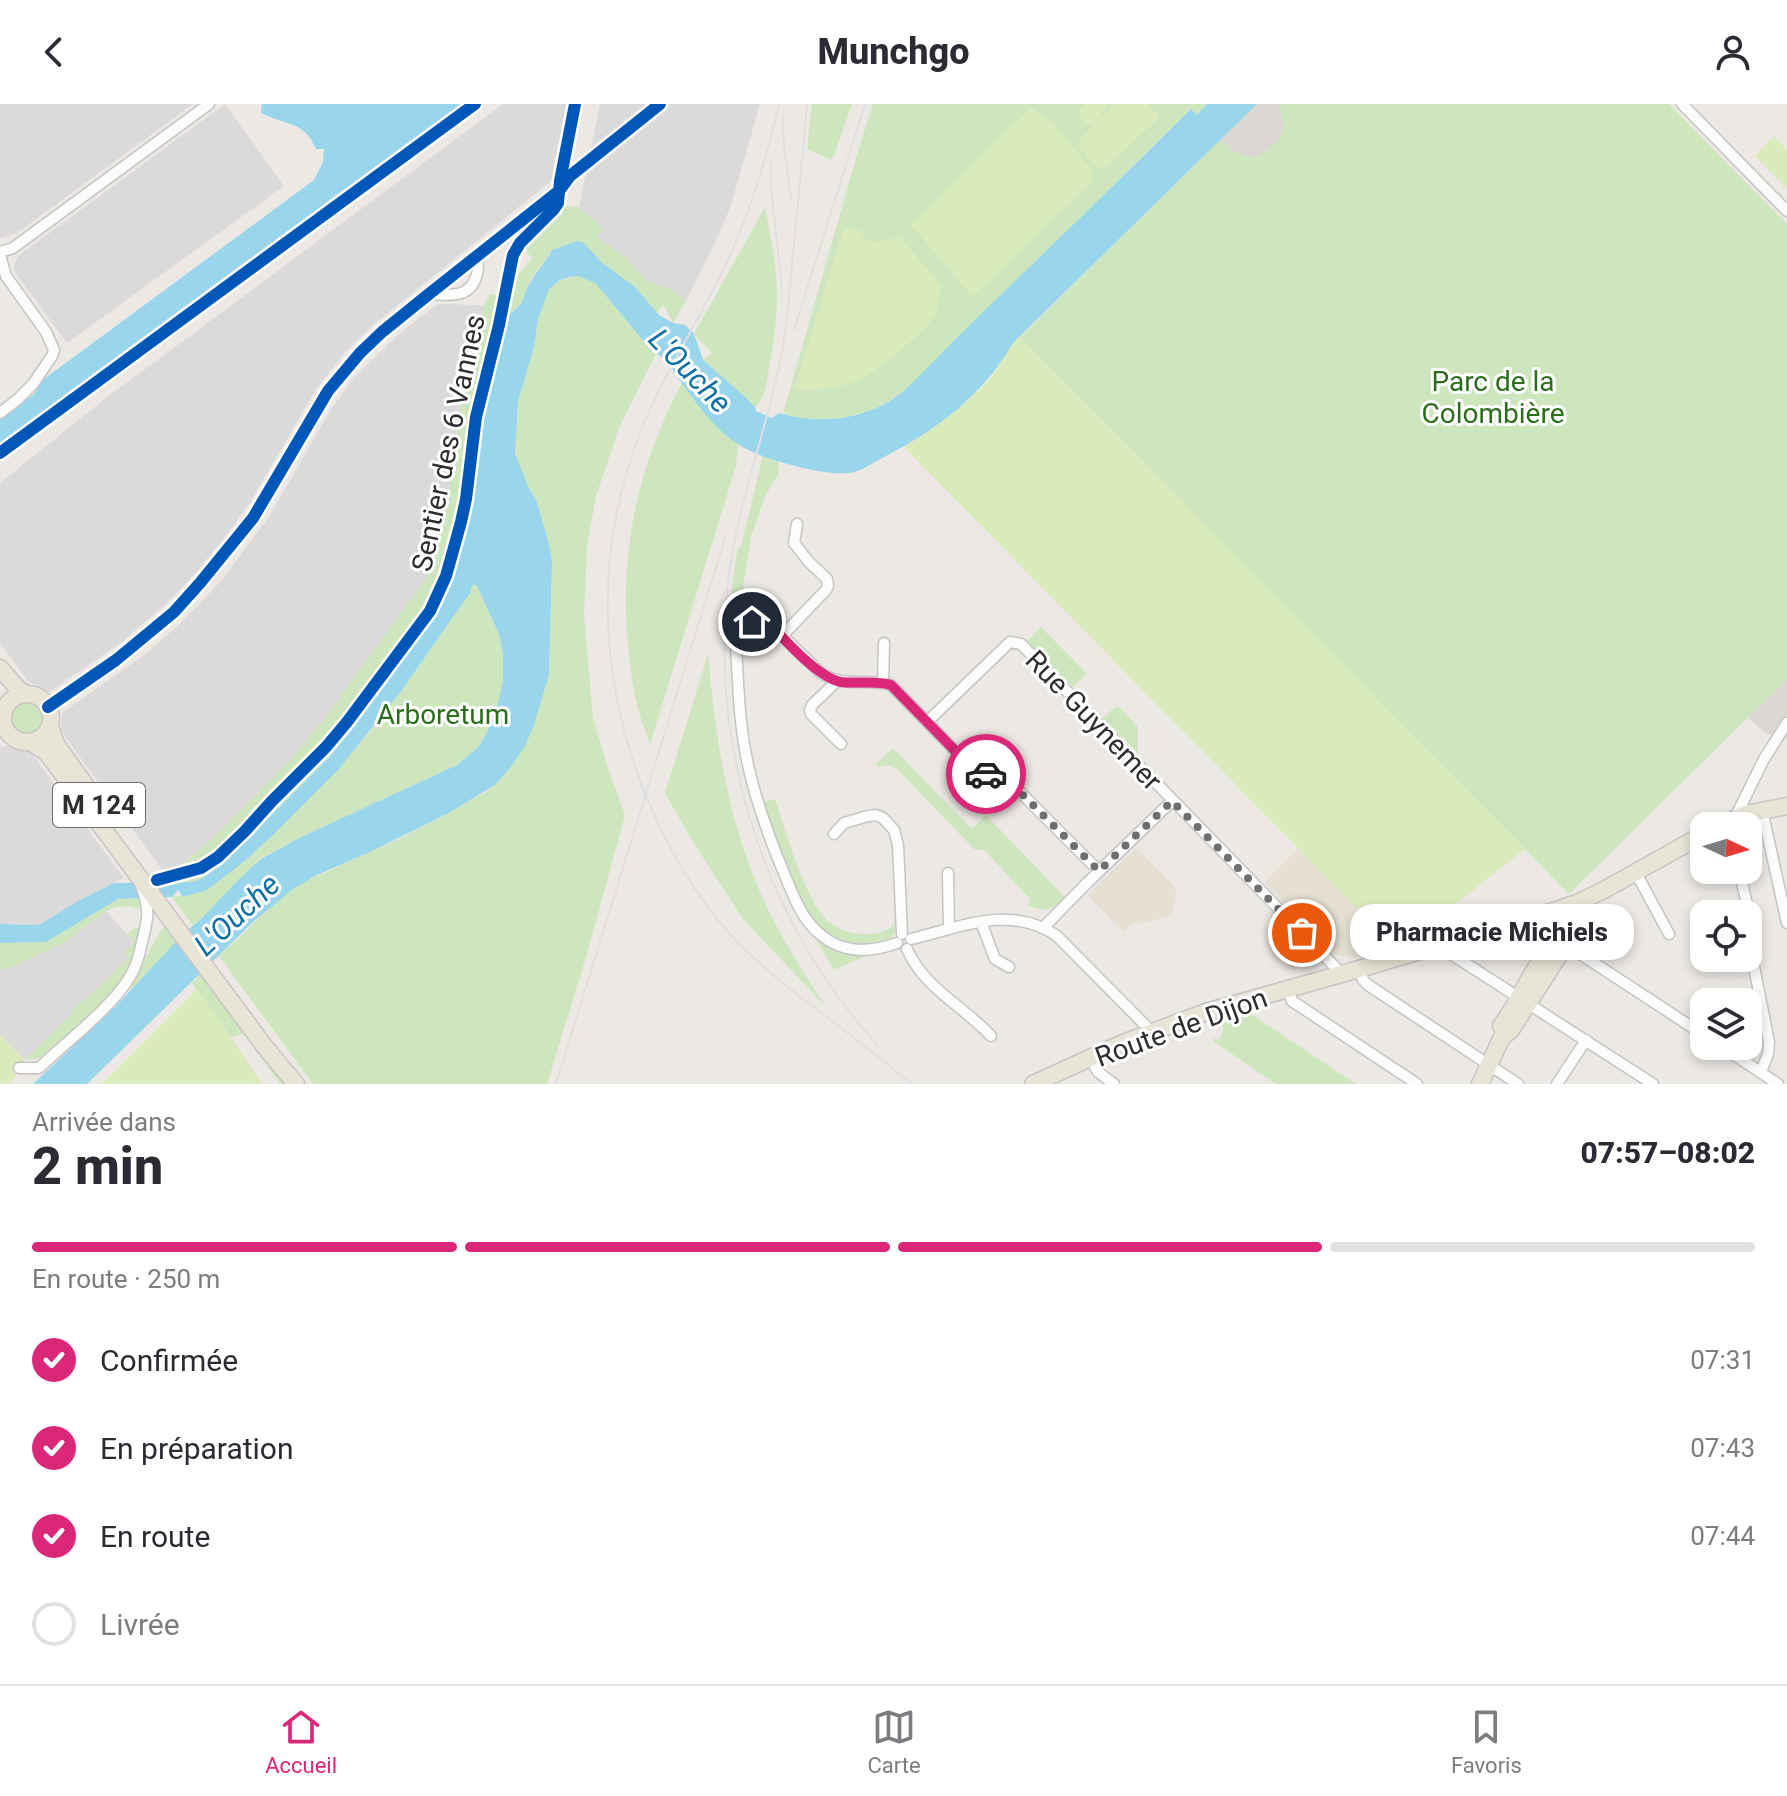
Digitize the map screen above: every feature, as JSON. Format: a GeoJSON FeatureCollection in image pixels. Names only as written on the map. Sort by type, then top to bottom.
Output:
{"type":"FeatureCollection","features":[{"type":"Feature","properties":{"kind":"main road"},"geometry":{"type":"LineString","coordinates":[[0,668],[19,690],[42,699],[51,713],[50,727],[44,735],[31,742],[17,740],[3,732],[4,697],[28,694]]}},
{"type":"Feature","properties":{"kind":"main road","name":"M 124"},"geometry":{"type":"LineString","coordinates":[[50,727],[56,744],[143,877]]}},
{"type":"Feature","properties":{"kind":"main road","name":"M 124"},"geometry":{"type":"LineString","coordinates":[[31,742],[53,761],[171,912],[265,1047],[295,1083]]}},
{"type":"Feature","properties":{"kind":"main road"},"geometry":{"type":"LineString","coordinates":[[1757,812],[1787,806]]}},
{"type":"Feature","properties":{"kind":"main road","name":"Route de Dijon"},"geometry":{"type":"LineString","coordinates":[[1033,1084],[1151,1031],[1206,1012],[1566,906],[1604,890],[1690,842]]}},
{"type":"Feature","properties":{"kind":"main road"},"geometry":{"type":"LineString","coordinates":[[1480,1084],[1484,1050],[1523,1000],[1550,946],[1562,942],[1566,906]]}},
{"type":"Feature","properties":{"kind":"main road"},"geometry":{"type":"LineString","coordinates":[[1469,1084],[1485,1062]]}},
{"type":"Feature","properties":{"kind":"street"},"geometry":{"type":"LineString","coordinates":[[0,413],[33,384],[54,350],[46,332],[6,276],[0,253],[13,248],[209,104]]}},
{"type":"Feature","properties":{"kind":"street"},"geometry":{"type":"LineString","coordinates":[[48,707],[116,660],[174,612],[221,560],[253,518],[318,406],[339,377],[382,332],[559,191],[570,176],[660,104]]}},
{"type":"Feature","properties":{"kind":"street"},"geometry":{"type":"LineString","coordinates":[[1682,104],[1787,211]]}},
{"type":"Feature","properties":{"kind":"street"},"geometry":{"type":"LineString","coordinates":[[429,294],[450,296],[463,294],[471,288],[479,265],[476,257]]}},
{"type":"Feature","properties":{"kind":"street"},"geometry":{"type":"LineString","coordinates":[[782,636],[828,586],[827,579],[794,543],[797,524]]}},
{"type":"Feature","properties":{"kind":"street"},"geometry":{"type":"LineString","coordinates":[[1099,871],[1013,786],[971,767],[891,685],[837,681],[821,673],[768,622],[752,622],[740,631],[736,643],[741,723],[747,759],[768,834],[794,896],[820,935],[840,947],[863,951],[1006,918],[1044,927],[1057,936],[1151,1031]]}},
{"type":"Feature","properties":{"kind":"street","name":"Rue Guynemer"},"geometry":{"type":"LineString","coordinates":[[927,722],[1010,642],[1021,644],[1342,974]]}},
{"type":"Feature","properties":{"kind":"street"},"geometry":{"type":"LineString","coordinates":[[883,683],[884,643]]}},
{"type":"Feature","properties":{"kind":"street"},"geometry":{"type":"LineString","coordinates":[[837,681],[810,710],[841,744]]}},
{"type":"Feature","properties":{"kind":"street"},"geometry":{"type":"LineString","coordinates":[[1735,812],[1772,744],[1787,723]]}},
{"type":"Feature","properties":{"kind":"street"},"geometry":{"type":"LineString","coordinates":[[1044,927],[1172,801]]}},
{"type":"Feature","properties":{"kind":"street"},"geometry":{"type":"LineString","coordinates":[[1762,810],[1787,923]]}},
{"type":"Feature","properties":{"kind":"street"},"geometry":{"type":"LineString","coordinates":[[834,834],[844,823],[876,815],[894,830],[898,845],[904,941],[911,960],[939,993],[977,1021],[991,1036]]}},
{"type":"Feature","properties":{"kind":"street"},"geometry":{"type":"LineString","coordinates":[[1635,871],[1669,934]]}},
{"type":"Feature","properties":{"kind":"street"},"geometry":{"type":"LineString","coordinates":[[948,873],[949,929]]}},
{"type":"Feature","properties":{"kind":"street"},"geometry":{"type":"LineString","coordinates":[[19,1068],[39,1068],[128,982],[148,923],[143,877]]}},
{"type":"Feature","properties":{"kind":"street"},"geometry":{"type":"LineString","coordinates":[[1742,884],[1750,917],[1751,952],[1769,1042],[1761,1072]]}},
{"type":"Feature","properties":{"kind":"street"},"geometry":{"type":"LineString","coordinates":[[148,923],[171,912]]}},
{"type":"Feature","properties":{"kind":"street"},"geometry":{"type":"LineString","coordinates":[[981,922],[995,959],[1009,967]]}},
{"type":"Feature","properties":{"kind":"street"},"geometry":{"type":"LineString","coordinates":[[1447,942],[1451,954],[1653,1084]]}},
{"type":"Feature","properties":{"kind":"street"},"geometry":{"type":"LineString","coordinates":[[1562,942],[1690,1026]]}},
{"type":"Feature","properties":{"kind":"street"},"geometry":{"type":"LineString","coordinates":[[1359,969],[1368,985],[1518,1084]]}},
{"type":"Feature","properties":{"kind":"street"},"geometry":{"type":"LineString","coordinates":[[1288,989],[1292,1001],[1417,1084]]}},
{"type":"Feature","properties":{"kind":"street"},"geometry":{"type":"LineString","coordinates":[[1557,1084],[1586,1040]]}},
{"type":"Feature","properties":{"kind":"street"},"geometry":{"type":"LineString","coordinates":[[1090,1058],[1098,1072],[1114,1084]]}},
{"type":"Feature","properties":{"kind":"street"},"geometry":{"type":"LineString","coordinates":[[1743,1060],[1778,1084]]}},
{"type":"Feature","properties":{"kind":"shaded area"},"geometry":{"type":"Polygon","coordinates":[[[0,104],[193,104],[17,233],[0,238],[0,104]]]}},
{"type":"Feature","properties":{"kind":"shaded area"},"geometry":{"type":"Polygon","coordinates":[[[225,104],[284,186],[67,343],[14,271],[18,256],[225,104]]]}},
{"type":"Feature","properties":{"kind":"shaded area"},"geometry":{"type":"Polygon","coordinates":[[[503,104],[572,104],[556,177],[373,325],[346,351],[316,389],[251,501],[225,537],[170,600],[123,641],[49,692],[28,681],[0,643],[0,483],[106,398],[503,104]]]}},
{"type":"Feature","properties":{"kind":"shaded area"},"geometry":{"type":"Polygon","coordinates":[[[600,104],[760,104],[731,205],[686,301],[669,288],[648,282],[625,257],[595,236],[604,229],[579,207],[600,104]]]}},
{"type":"Feature","properties":{"kind":"shaded area"},"geometry":{"type":"Polygon","coordinates":[[[1257,104],[1279,104],[1284,127],[1278,141],[1258,156],[1249,157],[1231,150],[1220,140],[1257,104]]]}},
{"type":"Feature","properties":{"kind":"shaded area"},"geometry":{"type":"Polygon","coordinates":[[[438,304],[484,305],[459,415],[445,521],[428,575],[323,721],[287,763],[204,847],[166,875],[61,731],[62,713],[143,656],[183,621],[221,581],[269,517],[331,409],[353,379],[399,334],[438,304]]]}},
{"type":"Feature","properties":{"kind":"shaded area"},"geometry":{"type":"Polygon","coordinates":[[[1787,679],[1787,715],[1772,736],[1748,718],[1787,679]]]}},
{"type":"Feature","properties":{"kind":"shaded area"},"geometry":{"type":"Polygon","coordinates":[[[9,745],[30,751],[124,878],[39,925],[0,924],[0,748],[9,745]]]}},
{"type":"Feature","properties":{"kind":"shaded area"},"geometry":{"type":"Polygon","coordinates":[[[1136,847],[1176,891],[1171,916],[1138,924],[1134,922],[1123,932],[1087,895],[1136,847]]]}},
{"type":"Feature","properties":{"kind":"shaded area"},"geometry":{"type":"Polygon","coordinates":[[[1298,848],[1394,946],[1353,958],[1334,954],[1264,882],[1298,848]]]}},
{"type":"Feature","properties":{"kind":"shaded area"},"geometry":{"type":"Polygon","coordinates":[[[106,911],[134,942],[131,965],[41,1053],[36,1048],[25,1060],[0,1035],[0,970],[65,942],[106,911]]]}},
{"type":"Feature","properties":{"kind":"green space"},"geometry":{"type":"Polygon","coordinates":[[[812,104],[852,104],[831,160],[807,149],[812,104]]]}},
{"type":"Feature","properties":{"kind":"green space"},"geometry":{"type":"Polygon","coordinates":[[[873,104],[1207,104],[1197,115],[1190,110],[900,394],[877,407],[851,416],[810,419],[783,414],[873,104]]]}},
{"type":"Feature","properties":{"kind":"green space"},"geometry":{"type":"Polygon","coordinates":[[[1084,104],[1108,104],[1097,121],[1115,104],[1148,104],[1157,113],[1158,119],[1106,167],[1101,168],[1089,160],[1078,142],[1095,123],[1086,124],[1079,118],[1084,104]]]}},
{"type":"Feature","properties":{"kind":"green space","name":"Parc de la Colombière"},"geometry":{"type":"Polygon","coordinates":[[[1257,104],[1669,104],[1787,224],[1787,679],[1569,894],[1020,337],[1257,104]]]}},
{"type":"Feature","properties":{"kind":"green space"},"geometry":{"type":"Polygon","coordinates":[[[1031,107],[1053,123],[1094,173],[1092,182],[973,297],[911,225],[1031,107]]]}},
{"type":"Feature","properties":{"kind":"green space"},"geometry":{"type":"Polygon","coordinates":[[[1774,136],[1787,150],[1787,188],[1755,156],[1774,136]]]}},
{"type":"Feature","properties":{"kind":"green space"},"geometry":{"type":"Polygon","coordinates":[[[567,206],[579,207],[604,229],[596,237],[625,257],[648,282],[669,288],[686,301],[673,323],[663,304],[657,313],[634,286],[601,262],[582,242],[552,250],[530,281],[522,304],[499,327],[478,419],[461,545],[446,593],[377,696],[314,773],[256,832],[203,878],[192,882],[171,881],[166,875],[216,835],[287,763],[323,721],[428,575],[445,521],[459,414],[484,305],[490,294],[508,298],[514,278],[533,258],[526,252],[530,244],[567,206]]]}},
{"type":"Feature","properties":{"kind":"green space"},"geometry":{"type":"Polygon","coordinates":[[[765,207],[775,266],[777,309],[766,384],[755,407],[703,360],[712,353],[694,334],[765,207]]]}},
{"type":"Feature","properties":{"kind":"green space"},"geometry":{"type":"Polygon","coordinates":[[[844,227],[861,231],[867,240],[872,241],[900,237],[941,285],[935,315],[910,342],[863,378],[832,388],[794,390],[844,227]]]}},
{"type":"Feature","properties":{"kind":"green space"},"geometry":{"type":"Polygon","coordinates":[[[579,276],[596,284],[656,354],[619,428],[596,496],[587,546],[584,616],[593,718],[625,815],[547,1084],[313,1084],[219,956],[270,908],[304,882],[397,840],[489,790],[518,757],[534,725],[549,675],[552,563],[537,502],[515,453],[518,402],[545,297],[560,280],[579,276]]]}},
{"type":"Feature","properties":{"kind":"green space"},"geometry":{"type":"Polygon","coordinates":[[[1020,337],[1525,849],[1444,913],[1436,933],[1394,946],[904,447],[971,398],[1020,337]]]}},
{"type":"Feature","properties":{"kind":"green space"},"geometry":{"type":"Polygon","coordinates":[[[682,383],[701,408],[738,444],[736,466],[650,744],[636,702],[629,655],[626,584],[629,549],[642,481],[666,415],[682,383]]]}},
{"type":"Feature","properties":{"kind":"green space"},"geometry":{"type":"Polygon","coordinates":[[[763,455],[779,460],[778,475],[765,496],[751,537],[743,587],[744,622],[734,635],[729,634],[732,584],[738,547],[741,547],[763,455]]]}},
{"type":"Feature","properties":{"kind":"green space","name":"Arboretum"},"geometry":{"type":"Polygon","coordinates":[[[473,584],[477,585],[499,634],[503,654],[503,681],[495,716],[480,745],[457,765],[261,858],[193,926],[172,897],[207,890],[254,853],[322,786],[399,694],[470,593],[473,584]]]}},
{"type":"Feature","properties":{"kind":"green space"},"geometry":{"type":"Polygon","coordinates":[[[1041,627],[1087,674],[1073,687],[1027,641],[1041,627]]]}},
{"type":"Feature","properties":{"kind":"green space"},"geometry":{"type":"Polygon","coordinates":[[[708,654],[724,775],[739,834],[767,907],[827,1008],[743,919],[665,793],[708,654]]]}},
{"type":"Feature","properties":{"kind":"green space"},"geometry":{"type":"Polygon","coordinates":[[[28,700],[41,705],[46,718],[41,731],[28,736],[15,731],[10,718],[15,705],[28,700]]]}},
{"type":"Feature","properties":{"kind":"green space"},"geometry":{"type":"Polygon","coordinates":[[[1119,707],[1138,727],[1138,754],[1103,718],[1119,707]]]}},
{"type":"Feature","properties":{"kind":"green space"},"geometry":{"type":"Polygon","coordinates":[[[893,748],[972,829],[986,815],[1065,897],[1049,909],[1028,906],[1030,899],[984,850],[975,850],[898,770],[889,765],[875,765],[893,748]]]}},
{"type":"Feature","properties":{"kind":"green space"},"geometry":{"type":"Polygon","coordinates":[[[775,799],[803,880],[828,921],[842,930],[864,934],[884,931],[895,921],[895,932],[891,938],[865,945],[867,955],[834,970],[795,903],[756,804],[775,799]]]}},
{"type":"Feature","properties":{"kind":"green space"},"geometry":{"type":"Polygon","coordinates":[[[118,899],[140,899],[142,905],[136,909],[131,906],[116,907],[106,911],[65,942],[0,970],[0,943],[46,942],[118,899]]]}},
{"type":"Feature","properties":{"kind":"green space"},"geometry":{"type":"Polygon","coordinates":[[[165,927],[170,927],[180,938],[132,989],[130,985],[165,927]]]}},
{"type":"Feature","properties":{"kind":"green space"},"geometry":{"type":"Polygon","coordinates":[[[135,928],[140,929],[134,962],[115,993],[43,1058],[25,1060],[81,1001],[129,958],[125,952],[134,942],[127,934],[135,928]]]}},
{"type":"Feature","properties":{"kind":"green space"},"geometry":{"type":"Polygon","coordinates":[[[204,970],[289,1084],[280,1084],[244,1034],[231,1037],[219,1024],[192,983],[204,970]]]}},
{"type":"Feature","properties":{"kind":"green space"},"geometry":{"type":"Polygon","coordinates":[[[197,989],[262,1084],[102,1084],[197,989]]]}},
{"type":"Feature","properties":{"kind":"green space"},"geometry":{"type":"Polygon","coordinates":[[[1247,1011],[1356,1084],[1276,1084],[1213,1041],[1215,1038],[1219,1040],[1224,1028],[1219,1019],[1247,1011]]]}},
{"type":"Feature","properties":{"kind":"green space"},"geometry":{"type":"Polygon","coordinates":[[[0,1035],[25,1060],[13,1072],[16,1076],[9,1084],[0,1084],[0,1035]]]}},
{"type":"Feature","properties":{"kind":"water"},"geometry":{"type":"Polygon","coordinates":[[[262,104],[467,104],[0,448],[0,419],[34,394],[44,379],[314,180],[323,162],[324,149],[316,149],[300,128],[261,113],[262,104]]]}},
{"type":"Feature","properties":{"kind":"water","name":"L'Ouche"},"geometry":{"type":"Polygon","coordinates":[[[1207,104],[1257,104],[1013,343],[987,379],[956,410],[921,436],[853,472],[824,472],[792,465],[738,444],[711,420],[673,369],[652,351],[596,284],[579,276],[569,277],[549,289],[538,319],[534,347],[518,402],[515,453],[537,502],[552,562],[549,675],[525,746],[495,785],[447,814],[293,889],[252,923],[87,1084],[33,1084],[115,1007],[183,934],[261,859],[299,838],[457,765],[480,745],[495,716],[503,681],[503,654],[499,634],[477,586],[473,584],[470,593],[399,694],[338,770],[246,860],[207,890],[183,897],[178,890],[172,897],[118,899],[46,942],[0,943],[0,924],[39,925],[114,883],[192,882],[203,878],[236,851],[331,755],[377,696],[446,593],[461,545],[478,418],[494,342],[504,319],[522,303],[527,288],[552,250],[577,241],[584,243],[601,262],[634,286],[659,315],[673,323],[685,325],[694,334],[703,360],[745,397],[756,411],[772,418],[779,413],[807,419],[836,419],[864,413],[890,401],[908,387],[1191,109],[1197,115],[1207,104]]]}},
{"type":"Feature","properties":{"kind":"railway"},"geometry":{"type":"LineString","coordinates":[[779,104],[741,230],[650,410],[626,476],[615,521],[609,567],[611,660],[618,706],[646,796],[672,851],[704,902],[730,934],[769,972],[912,1084]]}},
{"type":"Feature","properties":{"kind":"railway"},"geometry":{"type":"LineString","coordinates":[[807,104],[783,342],[733,549],[725,616],[726,683],[733,749],[749,814],[771,877],[800,938],[836,994],[879,1047]]}},
{"type":"Feature","properties":{"kind":"railway"},"geometry":{"type":"LineString","coordinates":[[794,330],[865,104]]}},
{"type":"Feature","properties":{"kind":"railway"},"geometry":{"type":"LineString","coordinates":[[783,116],[791,200]]}},
{"type":"Feature","properties":{"kind":"railway"},"geometry":{"type":"LineString","coordinates":[[771,160],[782,288]]}},
{"type":"Feature","properties":{"kind":"railway"},"geometry":{"type":"LineString","coordinates":[[556,1084],[726,535]]}},
{"type":"Feature","properties":{"kind":"cycle path"},"geometry":{"type":"LineString","coordinates":[[0,453],[475,104]]}},
{"type":"Feature","properties":{"kind":"cycle path","name":"Sentier des 6 Vannes"},"geometry":{"type":"LineString","coordinates":[[157,880],[201,868],[218,857],[245,831],[326,747],[430,611],[446,576],[461,522],[476,417],[513,255],[520,243],[558,203],[575,104]]}},
{"type":"Feature","properties":{"kind":"cycle path"},"geometry":{"type":"LineString","coordinates":[[48,707],[116,660],[174,612],[200,583],[253,518],[328,391],[360,353],[559,191],[570,176],[660,104]]}},
{"type":"Feature","properties":{"kind":"way so far"},"geometry":{"type":"LineString","coordinates":[[986,774],[1013,786],[1099,871],[1172,801],[1302,933]]}},
{"type":"Feature","properties":{"kind":"place","name":"Pharmacie Michiels"},"geometry":{"type":"Point","coordinates":[1302,933]}},
{"type":"Feature","properties":{"kind":"route"},"geometry":{"type":"LineString","coordinates":[[752,622],[768,622],[828,678],[891,685],[971,767],[986,774]]}}]}
